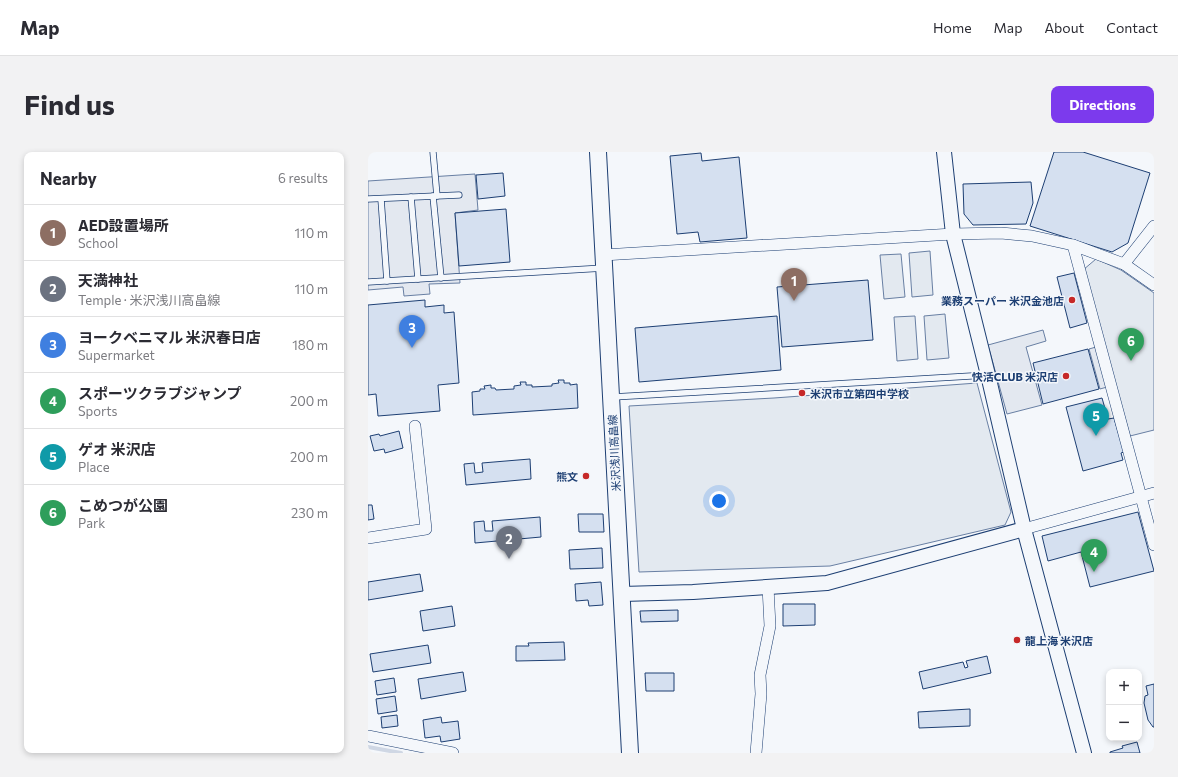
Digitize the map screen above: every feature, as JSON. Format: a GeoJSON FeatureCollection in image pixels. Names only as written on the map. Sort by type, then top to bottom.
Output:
{"type":"FeatureCollection","features":[{"type":"Feature","properties":{"kind":"main road","name":"米沢浅川高畠線"},"geometry":{"type":"LineString","coordinates":[[598,152],[630,753]]}},
{"type":"Feature","properties":{"kind":"street"},"geometry":{"type":"LineString","coordinates":[[944,152],[953,234],[1024,528],[1084,753]]}},
{"type":"Feature","properties":{"kind":"street"},"geometry":{"type":"LineString","coordinates":[[1124,264],[1154,226]]}},
{"type":"Feature","properties":{"kind":"street"},"geometry":{"type":"LineString","coordinates":[[604,262],[953,234],[1001,233],[1032,236],[1073,246],[1124,264],[1154,285]]}},
{"type":"Feature","properties":{"kind":"street"},"geometry":{"type":"LineString","coordinates":[[1073,246],[1154,545]]}},
{"type":"Feature","properties":{"kind":"street"},"geometry":{"type":"LineString","coordinates":[[368,538],[426,529],[415,426]]}},
{"type":"Feature","properties":{"kind":"street"},"geometry":{"type":"LineString","coordinates":[[622,594],[693,592],[827,583],[1154,493]]}},
{"type":"Feature","properties":{"kind":"street"},"geometry":{"type":"LineString","coordinates":[[756,753],[762,694],[760,675],[770,626],[768,587]]}},
{"type":"Feature","properties":{"kind":"street"},"geometry":{"type":"LineString","coordinates":[[368,732],[368,736],[453,753]]}},
{"type":"Feature","properties":{"kind":"lane"},"geometry":{"type":"LineString","coordinates":[[433,152],[441,278]]}},
{"type":"Feature","properties":{"kind":"lane"},"geometry":{"type":"LineString","coordinates":[[368,199],[459,195]]}},
{"type":"Feature","properties":{"kind":"lane"},"geometry":{"type":"LineString","coordinates":[[410,197],[418,279]]}},
{"type":"Feature","properties":{"kind":"lane"},"geometry":{"type":"LineString","coordinates":[[381,199],[387,281]]}},
{"type":"Feature","properties":{"kind":"lane"},"geometry":{"type":"LineString","coordinates":[[368,282],[441,278],[604,262]]}},
{"type":"Feature","properties":{"kind":"lane"},"geometry":{"type":"LineString","coordinates":[[611,397],[988,375]]}},
{"type":"Feature","properties":{"kind":"shaded area"},"geometry":{"type":"Polygon","coordinates":[[[475,174],[478,210],[455,213],[460,283],[429,284],[430,294],[404,296],[403,287],[368,290],[368,181],[475,174]]]}},
{"type":"Feature","properties":{"kind":"shaded area"},"geometry":{"type":"Polygon","coordinates":[[[930,251],[933,295],[912,297],[909,253],[930,251]]]}},
{"type":"Feature","properties":{"kind":"shaded area"},"geometry":{"type":"Polygon","coordinates":[[[901,254],[905,297],[884,299],[880,255],[901,254]]]}},
{"type":"Feature","properties":{"kind":"shaded area"},"geometry":{"type":"Polygon","coordinates":[[[1096,259],[1121,270],[1154,293],[1154,430],[1130,436],[1083,270],[1096,259]]]}},
{"type":"Feature","properties":{"kind":"shaded area"},"geometry":{"type":"Polygon","coordinates":[[[945,314],[949,358],[927,360],[924,316],[945,314]]]}},
{"type":"Feature","properties":{"kind":"shaded area"},"geometry":{"type":"Polygon","coordinates":[[[915,316],[918,359],[897,361],[894,317],[915,316]]]}},
{"type":"Feature","properties":{"kind":"shaded area"},"geometry":{"type":"Polygon","coordinates":[[[1043,330],[1046,341],[1026,347],[1042,405],[1007,414],[988,345],[1043,330]]]}},
{"type":"Feature","properties":{"kind":"shaded area"},"geometry":{"type":"Polygon","coordinates":[[[1096,347],[1107,387],[1100,389],[1089,349],[1096,347]]]}},
{"type":"Feature","properties":{"kind":"shaded area"},"geometry":{"type":"Polygon","coordinates":[[[977,383],[1011,512],[1005,525],[830,566],[639,572],[629,406],[774,398],[977,383]]]}},
{"type":"Feature","properties":{"kind":"building"},"geometry":{"type":"Polygon","coordinates":[[[1054,152],[1083,152],[1150,173],[1128,243],[1112,252],[1030,226],[1054,152]]]}},
{"type":"Feature","properties":{"kind":"building"},"geometry":{"type":"Polygon","coordinates":[[[701,153],[702,161],[739,157],[747,238],[700,242],[698,232],[677,234],[670,156],[701,153]]]}},
{"type":"Feature","properties":{"kind":"building"},"geometry":{"type":"Polygon","coordinates":[[[503,173],[505,196],[478,199],[476,175],[503,173]]]}},
{"type":"Feature","properties":{"kind":"building"},"geometry":{"type":"Polygon","coordinates":[[[1031,182],[1033,203],[1026,224],[973,225],[964,214],[963,184],[1031,182]]]}},
{"type":"Feature","properties":{"kind":"building"},"geometry":{"type":"Polygon","coordinates":[[[506,209],[510,262],[459,266],[455,213],[506,209]]]}},
{"type":"Feature","properties":{"kind":"building","name":"業務スーパー 米沢金池店"},"geometry":{"type":"Polygon","coordinates":[[[1074,273],[1087,323],[1070,328],[1057,277],[1074,273]]]}},
{"type":"Feature","properties":{"kind":"building"},"geometry":{"type":"Polygon","coordinates":[[[868,280],[873,340],[782,347],[777,287],[868,280]]]}},
{"type":"Feature","properties":{"kind":"building"},"geometry":{"type":"Polygon","coordinates":[[[425,300],[425,307],[444,305],[444,313],[454,312],[459,383],[438,385],[440,411],[378,416],[376,394],[368,395],[368,305],[425,300]]]}},
{"type":"Feature","properties":{"kind":"building"},"geometry":{"type":"Polygon","coordinates":[[[777,316],[781,370],[639,382],[635,328],[777,316]]]}},
{"type":"Feature","properties":{"kind":"building","name":"快活CLUB 米沢店"},"geometry":{"type":"Polygon","coordinates":[[[1088,349],[1099,389],[1043,404],[1033,363],[1088,349]]]}},
{"type":"Feature","properties":{"kind":"building"},"geometry":{"type":"Polygon","coordinates":[[[558,380],[564,380],[564,383],[570,383],[570,385],[577,384],[578,408],[473,415],[472,392],[485,389],[484,386],[491,385],[491,388],[495,388],[496,390],[514,389],[514,386],[521,385],[520,382],[526,382],[526,385],[532,385],[532,387],[552,386],[552,384],[559,383],[558,380]]]}},
{"type":"Feature","properties":{"kind":"building"},"geometry":{"type":"Polygon","coordinates":[[[1102,398],[1108,419],[1114,418],[1124,452],[1121,453],[1123,460],[1083,471],[1066,407],[1102,398]]]}},
{"type":"Feature","properties":{"kind":"building"},"geometry":{"type":"Polygon","coordinates":[[[399,431],[403,448],[385,453],[384,449],[374,451],[370,436],[379,434],[380,436],[399,431]]]}},
{"type":"Feature","properties":{"kind":"building"},"geometry":{"type":"Polygon","coordinates":[[[530,459],[531,479],[466,485],[464,464],[474,463],[475,473],[483,472],[482,463],[530,459]]]}},
{"type":"Feature","properties":{"kind":"building"},"geometry":{"type":"Polygon","coordinates":[[[368,505],[372,505],[374,519],[368,520],[368,505]]]}},
{"type":"Feature","properties":{"kind":"building"},"geometry":{"type":"Polygon","coordinates":[[[1138,512],[1154,571],[1090,587],[1081,552],[1048,561],[1042,536],[1138,512]]]}},
{"type":"Feature","properties":{"kind":"building"},"geometry":{"type":"Polygon","coordinates":[[[578,514],[603,514],[604,532],[579,532],[578,514]]]}},
{"type":"Feature","properties":{"kind":"building"},"geometry":{"type":"Polygon","coordinates":[[[540,517],[541,537],[475,543],[474,522],[484,521],[485,531],[493,531],[492,521],[540,517]]]}},
{"type":"Feature","properties":{"kind":"building"},"geometry":{"type":"Polygon","coordinates":[[[602,548],[603,568],[570,569],[569,550],[602,548]]]}},
{"type":"Feature","properties":{"kind":"building"},"geometry":{"type":"Polygon","coordinates":[[[420,574],[423,591],[368,600],[368,582],[420,574]]]}},
{"type":"Feature","properties":{"kind":"building"},"geometry":{"type":"Polygon","coordinates":[[[601,582],[603,605],[589,606],[588,600],[576,601],[575,584],[601,582]]]}},
{"type":"Feature","properties":{"kind":"building"},"geometry":{"type":"Polygon","coordinates":[[[783,604],[815,604],[815,625],[783,626],[783,604]]]}},
{"type":"Feature","properties":{"kind":"building"},"geometry":{"type":"Polygon","coordinates":[[[452,606],[455,626],[423,631],[420,611],[452,606]]]}},
{"type":"Feature","properties":{"kind":"building"},"geometry":{"type":"Polygon","coordinates":[[[678,610],[678,621],[641,622],[640,611],[678,610]]]}},
{"type":"Feature","properties":{"kind":"building"},"geometry":{"type":"Polygon","coordinates":[[[564,642],[565,660],[516,661],[516,646],[529,646],[528,643],[564,642]]]}},
{"type":"Feature","properties":{"kind":"building"},"geometry":{"type":"Polygon","coordinates":[[[428,645],[431,663],[373,672],[370,654],[428,645]]]}},
{"type":"Feature","properties":{"kind":"building"},"geometry":{"type":"Polygon","coordinates":[[[987,656],[991,673],[923,689],[919,672],[963,662],[965,668],[968,667],[966,661],[987,656]]]}},
{"type":"Feature","properties":{"kind":"building"},"geometry":{"type":"Polygon","coordinates":[[[463,672],[466,691],[421,699],[418,679],[463,672]]]}},
{"type":"Feature","properties":{"kind":"building"},"geometry":{"type":"Polygon","coordinates":[[[645,673],[674,673],[674,691],[646,691],[645,673]]]}},
{"type":"Feature","properties":{"kind":"building"},"geometry":{"type":"Polygon","coordinates":[[[394,678],[396,692],[377,695],[375,681],[394,678]]]}},
{"type":"Feature","properties":{"kind":"building"},"geometry":{"type":"Polygon","coordinates":[[[1154,684],[1153,727],[1148,720],[1144,703],[1145,696],[1148,695],[1146,686],[1154,684]]]}},
{"type":"Feature","properties":{"kind":"building"},"geometry":{"type":"Polygon","coordinates":[[[395,696],[397,711],[378,714],[376,699],[395,696]]]}},
{"type":"Feature","properties":{"kind":"building"},"geometry":{"type":"Polygon","coordinates":[[[970,709],[970,726],[919,728],[918,712],[970,709]]]}},
{"type":"Feature","properties":{"kind":"building"},"geometry":{"type":"Polygon","coordinates":[[[397,715],[398,726],[382,728],[381,717],[397,715]]]}},
{"type":"Feature","properties":{"kind":"building"},"geometry":{"type":"Polygon","coordinates":[[[441,717],[442,723],[458,721],[460,739],[441,742],[440,736],[425,738],[423,720],[441,717]]]}},
{"type":"Feature","properties":{"kind":"building"},"geometry":{"type":"Polygon","coordinates":[[[1137,742],[1140,753],[1110,753],[1123,748],[1122,746],[1137,742]]]}},
{"type":"Feature","properties":{"kind":"waterway"},"geometry":{"type":"LineString","coordinates":[[368,747],[401,753]]}},
{"type":"Feature","properties":{"kind":"place","name":"業務スーパー 米沢金池店"},"geometry":{"type":"Point","coordinates":[1072,300]}},
{"type":"Feature","properties":{"kind":"place","name":"AED設置場所"},"geometry":{"type":"Point","coordinates":[794,301]}},
{"type":"Feature","properties":{"kind":"place","name":"ヨークベニマル 米沢春日店"},"geometry":{"type":"Point","coordinates":[412,348]}},
{"type":"Feature","properties":{"kind":"place","name":"こめつが公園"},"geometry":{"type":"Point","coordinates":[1131,361]}},
{"type":"Feature","properties":{"kind":"place","name":"快活CLUB 米沢店"},"geometry":{"type":"Point","coordinates":[1066,376]}},
{"type":"Feature","properties":{"kind":"place","name":"米沢市立第四中学校"},"geometry":{"type":"Point","coordinates":[802,393]}},
{"type":"Feature","properties":{"kind":"place","name":"ゲオ 米沢店"},"geometry":{"type":"Point","coordinates":[1096,436]}},
{"type":"Feature","properties":{"kind":"place","name":"熊文"},"geometry":{"type":"Point","coordinates":[586,476]}},
{"type":"Feature","properties":{"kind":"place","name":"天満神社"},"geometry":{"type":"Point","coordinates":[509,559]}},
{"type":"Feature","properties":{"kind":"place","name":"スポーツクラブジャンプ"},"geometry":{"type":"Point","coordinates":[1094,572]}},
{"type":"Feature","properties":{"kind":"place","name":"龍上海 米沢店"},"geometry":{"type":"Point","coordinates":[1017,640]}}]}
